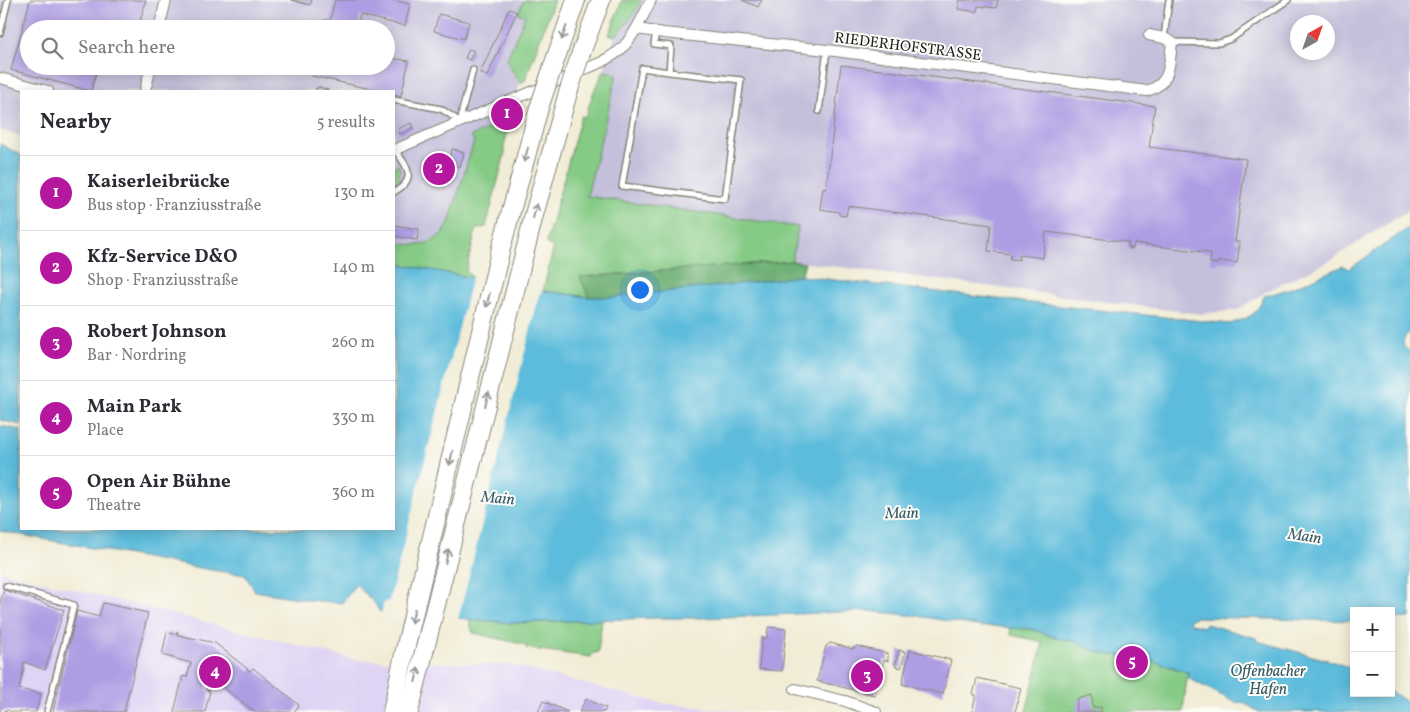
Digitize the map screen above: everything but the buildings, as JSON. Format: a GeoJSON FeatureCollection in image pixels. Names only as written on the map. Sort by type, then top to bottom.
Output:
{"type":"FeatureCollection","features":[{"type":"Feature","properties":{"kind":"highway"},"geometry":{"type":"LineString","coordinates":[[392,709],[500,252],[539,108],[576,0]]}},
{"type":"Feature","properties":{"kind":"highway"},"geometry":{"type":"LineString","coordinates":[[409,712],[424,646],[548,160],[581,53],[601,0]]}},
{"type":"Feature","properties":{"kind":"street"},"geometry":{"type":"LineString","coordinates":[[162,20],[166,0]]}},
{"type":"Feature","properties":{"kind":"street"},"geometry":{"type":"LineString","coordinates":[[395,150],[602,62],[618,51],[637,29],[650,0]]}},
{"type":"Feature","properties":{"kind":"street","name":"RIEDERHOFSTRASSE"},"geometry":{"type":"LineString","coordinates":[[637,29],[827,50],[1148,91],[1160,86],[1168,71],[1168,40]]}},
{"type":"Feature","properties":{"kind":"street"},"geometry":{"type":"LineString","coordinates":[[1149,35],[1168,40]]}},
{"type":"Feature","properties":{"kind":"street"},"geometry":{"type":"LineString","coordinates":[[145,90],[149,75]]}},
{"type":"Feature","properties":{"kind":"street"},"geometry":{"type":"LineString","coordinates":[[0,78],[44,90]]}},
{"type":"Feature","properties":{"kind":"street"},"geometry":{"type":"LineString","coordinates":[[795,689],[845,701],[863,710],[876,712]]}},
{"type":"Feature","properties":{"kind":"lane"},"geometry":{"type":"LineString","coordinates":[[0,33],[8,0]]}},
{"type":"Feature","properties":{"kind":"lane"},"geometry":{"type":"LineString","coordinates":[[1169,0],[1168,40],[1219,43],[1231,39],[1288,0]]}},
{"type":"Feature","properties":{"kind":"lane"},"geometry":{"type":"LineString","coordinates":[[656,32],[654,44],[670,46],[669,72]]}},
{"type":"Feature","properties":{"kind":"lane"},"geometry":{"type":"LineString","coordinates":[[819,111],[827,50]]}},
{"type":"Feature","properties":{"kind":"lane"},"geometry":{"type":"LineString","coordinates":[[642,68],[669,72],[741,80],[725,199],[622,186],[642,68]]}},
{"type":"Feature","properties":{"kind":"lane"},"geometry":{"type":"LineString","coordinates":[[395,100],[441,109],[461,122],[473,70]]}},
{"type":"Feature","properties":{"kind":"lane"},"geometry":{"type":"LineString","coordinates":[[395,151],[406,164],[409,177],[395,191]]}},
{"type":"Feature","properties":{"kind":"lane"},"geometry":{"type":"LineString","coordinates":[[6,586],[74,605],[47,712]]}},
{"type":"Feature","properties":{"kind":"shaded area"},"geometry":{"type":"Polygon","coordinates":[[[0,0],[524,0],[518,13],[525,16],[507,59],[508,65],[520,83],[511,120],[471,136],[474,141],[448,226],[442,235],[432,242],[421,245],[395,242],[395,90],[20,90],[20,136],[0,130],[0,0]]]}},
{"type":"Feature","properties":{"kind":"shaded area"},"geometry":{"type":"Polygon","coordinates":[[[642,0],[1410,0],[1410,209],[1331,260],[1267,291],[1238,310],[1200,314],[793,261],[797,227],[587,196],[617,74],[604,71],[615,36],[622,30],[642,0]]]}},
{"type":"Feature","properties":{"kind":"shaded area"},"geometry":{"type":"Polygon","coordinates":[[[0,571],[357,660],[511,665],[660,703],[742,712],[0,712],[0,571]]]}},
{"type":"Feature","properties":{"kind":"green space"},"geometry":{"type":"Polygon","coordinates":[[[524,0],[554,0],[525,81],[520,83],[509,66],[507,59],[525,16],[518,13],[524,0]]]}},
{"type":"Feature","properties":{"kind":"green space"},"geometry":{"type":"Polygon","coordinates":[[[622,0],[642,0],[619,32],[615,36],[609,35],[622,0]]]}},
{"type":"Feature","properties":{"kind":"green space"},"geometry":{"type":"Polygon","coordinates":[[[604,71],[617,74],[587,196],[798,227],[792,261],[581,277],[589,297],[543,291],[553,250],[546,243],[581,116],[585,117],[594,91],[604,71]]]}},
{"type":"Feature","properties":{"kind":"green space"},"geometry":{"type":"Polygon","coordinates":[[[511,120],[503,149],[505,153],[486,227],[476,230],[466,271],[472,278],[395,263],[395,242],[418,245],[431,242],[448,226],[474,141],[471,136],[511,120]]]}},
{"type":"Feature","properties":{"kind":"green space"},"geometry":{"type":"Polygon","coordinates":[[[398,165],[400,176],[395,184],[395,166],[398,165]]]}},
{"type":"Feature","properties":{"kind":"green space"},"geometry":{"type":"Polygon","coordinates":[[[792,261],[805,263],[801,276],[613,297],[589,297],[580,277],[792,261]]]}},
{"type":"Feature","properties":{"kind":"green space"},"geometry":{"type":"Polygon","coordinates":[[[469,619],[512,623],[602,620],[598,652],[592,654],[591,657],[526,648],[526,645],[473,633],[469,619]]]}},
{"type":"Feature","properties":{"kind":"green space"},"geometry":{"type":"Polygon","coordinates":[[[1010,628],[1031,629],[1061,639],[1075,641],[1093,650],[1139,660],[1140,657],[1189,673],[1183,712],[1026,712],[1043,642],[1011,635],[1010,628]]]}},
{"type":"Feature","properties":{"kind":"water"},"geometry":{"type":"Polygon","coordinates":[[[0,144],[20,154],[20,425],[0,420],[0,144]]]}},
{"type":"Feature","properties":{"kind":"water"},"geometry":{"type":"Polygon","coordinates":[[[1410,227],[1410,332],[1403,342],[1404,347],[1410,352],[1410,618],[1395,619],[1395,607],[1350,607],[1350,621],[1195,617],[1189,622],[1204,627],[1206,624],[1256,638],[1257,641],[1350,668],[1350,697],[1395,697],[1395,694],[1410,703],[1410,712],[1259,712],[1243,702],[1236,703],[1188,678],[1189,673],[1173,667],[1133,656],[1111,655],[1093,650],[1075,641],[1061,639],[1031,629],[983,627],[918,616],[868,611],[512,623],[379,611],[376,605],[356,584],[342,603],[309,600],[255,591],[245,575],[0,531],[0,426],[20,430],[20,530],[395,530],[395,263],[543,291],[589,297],[613,297],[801,276],[1230,324],[1242,320],[1255,312],[1264,296],[1294,287],[1343,266],[1349,269],[1410,227]]]}},
{"type":"Feature","properties":{"kind":"pier"},"geometry":{"type":"Polygon","coordinates":[[[471,275],[544,288],[539,295],[459,621],[381,614],[384,602],[389,601],[471,275]]]}},
{"type":"Feature","properties":{"kind":"place","name":"Kaiserleibrücke"},"geometry":{"type":"Point","coordinates":[507,114]}},
{"type":"Feature","properties":{"kind":"place","name":"Kfz-Service D&O"},"geometry":{"type":"Point","coordinates":[439,169]}},
{"type":"Feature","properties":{"kind":"place","name":"Open Air Bühne"},"geometry":{"type":"Point","coordinates":[1132,662]}},
{"type":"Feature","properties":{"kind":"place","name":"Main Park"},"geometry":{"type":"Point","coordinates":[215,672]}},
{"type":"Feature","properties":{"kind":"place","name":"Robert Johnson"},"geometry":{"type":"Point","coordinates":[867,676]}},
{"type":"Feature","properties":{"kind":"water label","name":"Main"},"geometry":{"type":"Point","coordinates":[498,497]}},
{"type":"Feature","properties":{"kind":"water label","name":"Main"},"geometry":{"type":"Point","coordinates":[902,512]}},
{"type":"Feature","properties":{"kind":"water label","name":"Main"},"geometry":{"type":"Point","coordinates":[1305,535]}},
{"type":"Feature","properties":{"kind":"water label","name":"Offenbacher Hafen"},"geometry":{"type":"Point","coordinates":[1268,679]}}]}
